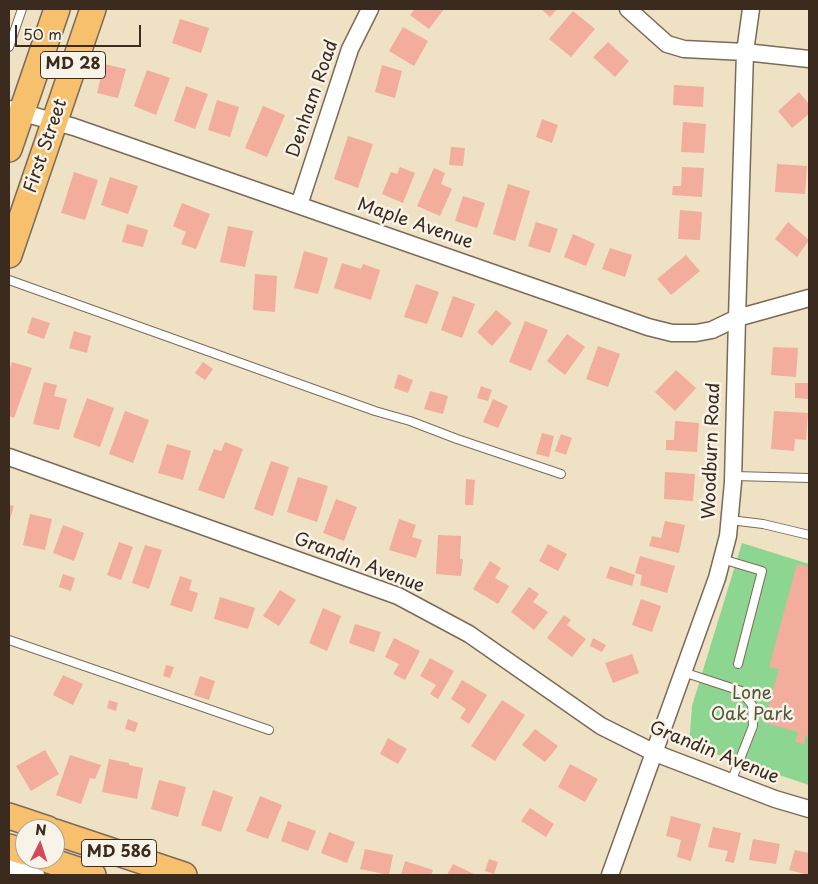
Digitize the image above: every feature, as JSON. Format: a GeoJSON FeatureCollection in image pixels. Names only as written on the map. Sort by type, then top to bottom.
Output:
{"type":"FeatureCollection","features":[{"type":"Feature","properties":{"kind":"main road","name":"First Street"},"geometry":{"type":"LineString","coordinates":[[9,149],[15,111],[57,9]]}},
{"type":"Feature","properties":{"kind":"main road","name":"First Street"},"geometry":{"type":"LineString","coordinates":[[9,255],[93,9]]}},
{"type":"Feature","properties":{"kind":"main road","name":"MD 586"},"geometry":{"type":"LineString","coordinates":[[65,835],[184,875]]}},
{"type":"Feature","properties":{"kind":"main road","name":"MD 586"},"geometry":{"type":"LineString","coordinates":[[65,866],[93,875]]}},
{"type":"Feature","properties":{"kind":"street","name":"Denham Road"},"geometry":{"type":"LineString","coordinates":[[299,205],[350,49],[370,9]]}},
{"type":"Feature","properties":{"kind":"street"},"geometry":{"type":"LineString","coordinates":[[628,9],[667,44],[684,49],[745,52],[809,59]]}},
{"type":"Feature","properties":{"kind":"street","name":"Woodburn Road"},"geometry":{"type":"LineString","coordinates":[[610,875],[717,578],[728,536],[734,476],[745,52],[751,9]]}},
{"type":"Feature","properties":{"kind":"street","name":"Maple Avenue"},"geometry":{"type":"LineString","coordinates":[[15,111],[83,130],[648,327],[672,333],[696,333],[712,330],[737,318],[809,298]]}},
{"type":"Feature","properties":{"kind":"street","name":"Grandin Avenue"},"geometry":{"type":"LineString","coordinates":[[9,457],[398,596],[469,634],[601,726],[654,753],[775,799],[809,809]]}},
{"type":"Feature","properties":{"kind":"street"},"geometry":{"type":"LineString","coordinates":[[9,866],[36,875]]}},
{"type":"Feature","properties":{"kind":"lane"},"geometry":{"type":"LineString","coordinates":[[9,47],[22,9]]}},
{"type":"Feature","properties":{"kind":"lane"},"geometry":{"type":"LineString","coordinates":[[9,280],[375,411],[410,421],[456,439],[561,474]]}},
{"type":"Feature","properties":{"kind":"lane"},"geometry":{"type":"LineString","coordinates":[[734,476],[809,478]]}},
{"type":"Feature","properties":{"kind":"lane"},"geometry":{"type":"LineString","coordinates":[[730,520],[763,524],[809,535]]}},
{"type":"Feature","properties":{"kind":"lane"},"geometry":{"type":"LineString","coordinates":[[722,559],[762,571],[738,664]]}},
{"type":"Feature","properties":{"kind":"lane"},"geometry":{"type":"LineString","coordinates":[[9,640],[269,730]]}},
{"type":"Feature","properties":{"kind":"lane"},"geometry":{"type":"LineString","coordinates":[[683,672],[741,691],[752,705],[752,726],[731,782]]}},
{"type":"Feature","properties":{"kind":"green space","name":"Lone Oak Park"},"geometry":{"type":"Polygon","coordinates":[[[742,543],[809,564],[809,785],[689,745],[692,706],[742,543]]]}},
{"type":"Feature","properties":{"kind":"building"},"geometry":{"type":"Polygon","coordinates":[[[415,9],[444,9],[429,29],[410,15],[415,9]]]}},
{"type":"Feature","properties":{"kind":"building"},"geometry":{"type":"Polygon","coordinates":[[[541,9],[557,9],[550,17],[541,9]]]}},
{"type":"Feature","properties":{"kind":"building"},"geometry":{"type":"Polygon","coordinates":[[[573,11],[595,29],[571,57],[549,39],[573,11]]]}},
{"type":"Feature","properties":{"kind":"building"},"geometry":{"type":"Polygon","coordinates":[[[180,19],[209,28],[201,53],[172,43],[180,19]]]}},
{"type":"Feature","properties":{"kind":"building"},"geometry":{"type":"Polygon","coordinates":[[[403,27],[428,41],[414,66],[389,51],[403,27]]]}},
{"type":"Feature","properties":{"kind":"building"},"geometry":{"type":"Polygon","coordinates":[[[608,42],[629,61],[615,77],[593,57],[608,42]]]}},
{"type":"Feature","properties":{"kind":"building"},"geometry":{"type":"Polygon","coordinates":[[[104,64],[126,69],[118,98],[97,93],[104,64]]]}},
{"type":"Feature","properties":{"kind":"building"},"geometry":{"type":"Polygon","coordinates":[[[382,65],[402,71],[395,98],[375,92],[382,65]]]}},
{"type":"Feature","properties":{"kind":"building"},"geometry":{"type":"Polygon","coordinates":[[[147,70],[170,78],[156,115],[134,106],[147,70]]]}},
{"type":"Feature","properties":{"kind":"building"},"geometry":{"type":"Polygon","coordinates":[[[674,85],[704,87],[703,107],[673,105],[674,85]]]}},
{"type":"Feature","properties":{"kind":"building"},"geometry":{"type":"Polygon","coordinates":[[[186,86],[208,94],[195,129],[174,121],[186,86]]]}},
{"type":"Feature","properties":{"kind":"building"},"geometry":{"type":"Polygon","coordinates":[[[799,92],[809,104],[809,114],[792,128],[778,111],[799,92]]]}},
{"type":"Feature","properties":{"kind":"building"},"geometry":{"type":"Polygon","coordinates":[[[217,100],[239,107],[230,137],[208,130],[217,100]]]}},
{"type":"Feature","properties":{"kind":"building"},"geometry":{"type":"Polygon","coordinates":[[[263,106],[285,115],[267,157],[245,148],[263,106]]]}},
{"type":"Feature","properties":{"kind":"building"},"geometry":{"type":"Polygon","coordinates":[[[542,119],[558,125],[552,143],[536,137],[542,119]]]}},
{"type":"Feature","properties":{"kind":"building"},"geometry":{"type":"Polygon","coordinates":[[[683,122],[706,124],[704,153],[681,152],[683,122]]]}},
{"type":"Feature","properties":{"kind":"building"},"geometry":{"type":"Polygon","coordinates":[[[348,136],[373,144],[358,188],[334,179],[348,136]]]}},
{"type":"Feature","properties":{"kind":"building"},"geometry":{"type":"Polygon","coordinates":[[[451,147],[465,148],[463,166],[449,165],[451,147]]]}},
{"type":"Feature","properties":{"kind":"building"},"geometry":{"type":"Polygon","coordinates":[[[777,164],[807,166],[805,194],[775,192],[777,164]]]}},
{"type":"Feature","properties":{"kind":"building"},"geometry":{"type":"Polygon","coordinates":[[[400,167],[415,173],[403,203],[382,194],[391,172],[397,174],[400,167]]]}},
{"type":"Feature","properties":{"kind":"building"},"geometry":{"type":"Polygon","coordinates":[[[682,167],[704,168],[702,197],[672,195],[673,186],[681,186],[682,167]]]}},
{"type":"Feature","properties":{"kind":"building"},"geometry":{"type":"Polygon","coordinates":[[[434,168],[445,173],[441,184],[452,189],[440,216],[417,206],[434,168]]]}},
{"type":"Feature","properties":{"kind":"building"},"geometry":{"type":"Polygon","coordinates":[[[74,172],[98,180],[85,220],[61,213],[74,172]]]}},
{"type":"Feature","properties":{"kind":"building"},"geometry":{"type":"Polygon","coordinates":[[[110,177],[138,186],[128,214],[101,205],[110,177]]]}},
{"type":"Feature","properties":{"kind":"building"},"geometry":{"type":"Polygon","coordinates":[[[508,184],[530,191],[515,241],[493,234],[508,184]]]}},
{"type":"Feature","properties":{"kind":"building"},"geometry":{"type":"Polygon","coordinates":[[[463,196],[485,203],[477,228],[455,221],[463,196]]]}},
{"type":"Feature","properties":{"kind":"building"},"geometry":{"type":"Polygon","coordinates":[[[182,203],[210,214],[196,249],[181,244],[186,232],[173,226],[182,203]]]}},
{"type":"Feature","properties":{"kind":"building"},"geometry":{"type":"Polygon","coordinates":[[[680,210],[702,212],[700,240],[678,239],[680,210]]]}},
{"type":"Feature","properties":{"kind":"building"},"geometry":{"type":"Polygon","coordinates":[[[536,222],[558,229],[550,253],[528,246],[536,222]]]}},
{"type":"Feature","properties":{"kind":"building"},"geometry":{"type":"Polygon","coordinates":[[[788,222],[809,240],[797,257],[775,239],[788,222]]]}},
{"type":"Feature","properties":{"kind":"building"},"geometry":{"type":"Polygon","coordinates":[[[127,224],[148,230],[143,247],[122,242],[127,224]]]}},
{"type":"Feature","properties":{"kind":"building"},"geometry":{"type":"Polygon","coordinates":[[[228,226],[253,231],[245,267],[220,262],[228,226]]]}},
{"type":"Feature","properties":{"kind":"building"},"geometry":{"type":"Polygon","coordinates":[[[573,234],[595,244],[586,266],[564,257],[573,234]]]}},
{"type":"Feature","properties":{"kind":"building"},"geometry":{"type":"Polygon","coordinates":[[[610,248],[632,255],[625,277],[602,269],[610,248]]]}},
{"type":"Feature","properties":{"kind":"building"},"geometry":{"type":"Polygon","coordinates":[[[304,251],[328,258],[318,294],[294,288],[304,251]]]}},
{"type":"Feature","properties":{"kind":"building"},"geometry":{"type":"Polygon","coordinates":[[[686,255],[700,271],[671,295],[657,279],[686,255]]]}},
{"type":"Feature","properties":{"kind":"building"},"geometry":{"type":"Polygon","coordinates":[[[342,263],[361,269],[363,264],[380,270],[371,300],[334,288],[342,263]]]}},
{"type":"Feature","properties":{"kind":"building"},"geometry":{"type":"Polygon","coordinates":[[[255,274],[277,276],[275,312],[253,310],[255,274]]]}},
{"type":"Feature","properties":{"kind":"building"},"geometry":{"type":"Polygon","coordinates":[[[416,284],[439,292],[427,324],[404,317],[416,284]]]}},
{"type":"Feature","properties":{"kind":"building"},"geometry":{"type":"Polygon","coordinates":[[[453,296],[475,304],[462,338],[441,330],[453,296]]]}},
{"type":"Feature","properties":{"kind":"building"},"geometry":{"type":"Polygon","coordinates":[[[496,310],[512,323],[492,346],[477,332],[496,310]]]}},
{"type":"Feature","properties":{"kind":"building"},"geometry":{"type":"Polygon","coordinates":[[[32,317],[50,323],[44,339],[27,333],[32,317]]]}},
{"type":"Feature","properties":{"kind":"building"},"geometry":{"type":"Polygon","coordinates":[[[525,321],[548,330],[531,371],[509,362],[525,321]]]}},
{"type":"Feature","properties":{"kind":"building"},"geometry":{"type":"Polygon","coordinates":[[[74,331],[91,336],[87,353],[69,348],[74,331]]]}},
{"type":"Feature","properties":{"kind":"building"},"geometry":{"type":"Polygon","coordinates":[[[567,334],[585,347],[565,375],[547,361],[567,334]]]}},
{"type":"Feature","properties":{"kind":"building"},"geometry":{"type":"Polygon","coordinates":[[[598,346],[620,354],[608,387],[586,379],[598,346]]]}},
{"type":"Feature","properties":{"kind":"building"},"geometry":{"type":"Polygon","coordinates":[[[773,347],[798,348],[796,377],[771,375],[773,347]]]}},
{"type":"Feature","properties":{"kind":"building"},"geometry":{"type":"Polygon","coordinates":[[[12,362],[32,368],[14,418],[9,416],[9,371],[12,362]]]}},
{"type":"Feature","properties":{"kind":"building"},"geometry":{"type":"Polygon","coordinates":[[[203,362],[213,369],[205,380],[195,373],[203,362]]]}},
{"type":"Feature","properties":{"kind":"building"},"geometry":{"type":"Polygon","coordinates":[[[676,370],[696,388],[675,411],[655,392],[676,370]]]}},
{"type":"Feature","properties":{"kind":"building"},"geometry":{"type":"Polygon","coordinates":[[[398,374],[413,380],[408,393],[394,388],[398,374]]]}},
{"type":"Feature","properties":{"kind":"building"},"geometry":{"type":"Polygon","coordinates":[[[44,382],[57,385],[54,396],[67,399],[59,430],[33,424],[44,382]]]}},
{"type":"Feature","properties":{"kind":"building"},"geometry":{"type":"Polygon","coordinates":[[[795,383],[809,383],[809,399],[795,398],[795,383]]]}},
{"type":"Feature","properties":{"kind":"building"},"geometry":{"type":"Polygon","coordinates":[[[481,386],[492,390],[488,401],[477,398],[481,386]]]}},
{"type":"Feature","properties":{"kind":"building"},"geometry":{"type":"Polygon","coordinates":[[[430,391],[448,396],[443,414],[424,409],[430,391]]]}},
{"type":"Feature","properties":{"kind":"building"},"geometry":{"type":"Polygon","coordinates":[[[87,398],[114,408],[100,447],[73,437],[87,398]]]}},
{"type":"Feature","properties":{"kind":"building"},"geometry":{"type":"Polygon","coordinates":[[[493,399],[508,406],[498,428],[483,422],[493,399]]]}},
{"type":"Feature","properties":{"kind":"building"},"geometry":{"type":"Polygon","coordinates":[[[125,411],[149,420],[133,463],[109,454],[125,411]]]}},
{"type":"Feature","properties":{"kind":"building"},"geometry":{"type":"Polygon","coordinates":[[[774,411],[808,413],[806,440],[795,439],[794,451],[771,449],[774,411]]]}},
{"type":"Feature","properties":{"kind":"building"},"geometry":{"type":"Polygon","coordinates":[[[675,421],[699,423],[697,452],[666,450],[666,440],[674,440],[675,421]]]}},
{"type":"Feature","properties":{"kind":"building"},"geometry":{"type":"Polygon","coordinates":[[[542,433],[554,436],[549,457],[536,454],[542,433]]]}},
{"type":"Feature","properties":{"kind":"building"},"geometry":{"type":"Polygon","coordinates":[[[561,434],[572,438],[566,455],[555,451],[561,434]]]}},
{"type":"Feature","properties":{"kind":"building"},"geometry":{"type":"Polygon","coordinates":[[[225,442],[243,449],[224,499],[198,490],[214,449],[221,451],[225,442]]]}},
{"type":"Feature","properties":{"kind":"building"},"geometry":{"type":"Polygon","coordinates":[[[167,444],[191,451],[183,480],[158,473],[167,444]]]}},
{"type":"Feature","properties":{"kind":"building"},"geometry":{"type":"Polygon","coordinates":[[[271,461],[289,467],[273,516],[254,509],[271,461]]]}},
{"type":"Feature","properties":{"kind":"building"},"geometry":{"type":"Polygon","coordinates":[[[665,472],[695,474],[693,501],[664,499],[665,472]]]}},
{"type":"Feature","properties":{"kind":"building"},"geometry":{"type":"Polygon","coordinates":[[[298,477],[328,486],[317,522],[287,512],[298,477]]]}},
{"type":"Feature","properties":{"kind":"building"},"geometry":{"type":"Polygon","coordinates":[[[466,479],[475,480],[473,505],[465,505],[466,479]]]}},
{"type":"Feature","properties":{"kind":"building"},"geometry":{"type":"Polygon","coordinates":[[[336,499],[357,507],[344,541],[323,533],[336,499]]]}},
{"type":"Feature","properties":{"kind":"building"},"geometry":{"type":"Polygon","coordinates":[[[9,505],[14,506],[9,522],[9,505]]]}},
{"type":"Feature","properties":{"kind":"building"},"geometry":{"type":"Polygon","coordinates":[[[30,514],[52,519],[45,550],[23,545],[30,514]]]}},
{"type":"Feature","properties":{"kind":"building"},"geometry":{"type":"Polygon","coordinates":[[[399,519],[416,525],[412,537],[422,540],[416,558],[389,550],[399,519]]]}},
{"type":"Feature","properties":{"kind":"building"},"geometry":{"type":"Polygon","coordinates":[[[665,521],[685,525],[679,553],[649,546],[652,536],[661,538],[665,521]]]}},
{"type":"Feature","properties":{"kind":"building"},"geometry":{"type":"Polygon","coordinates":[[[63,525],[84,533],[74,561],[53,553],[63,525]]]}},
{"type":"Feature","properties":{"kind":"building"},"geometry":{"type":"Polygon","coordinates":[[[438,535],[461,536],[460,559],[463,559],[461,576],[436,574],[438,535]]]}},
{"type":"Feature","properties":{"kind":"building"},"geometry":{"type":"Polygon","coordinates":[[[119,542],[133,547],[121,580],[107,575],[119,542]]]}},
{"type":"Feature","properties":{"kind":"building"},"geometry":{"type":"Polygon","coordinates":[[[548,544],[567,554],[558,571],[539,561],[548,544]]]}},
{"type":"Feature","properties":{"kind":"building"},"geometry":{"type":"Polygon","coordinates":[[[145,545],[162,550],[149,589],[132,583],[145,545]]]}},
{"type":"Feature","properties":{"kind":"building"},"geometry":{"type":"Polygon","coordinates":[[[640,556],[675,566],[667,593],[640,585],[642,575],[635,573],[640,556]]]}},
{"type":"Feature","properties":{"kind":"building"},"geometry":{"type":"Polygon","coordinates":[[[490,561],[501,568],[495,578],[509,586],[498,604],[473,589],[490,561]]]}},
{"type":"Feature","properties":{"kind":"building"},"geometry":{"type":"Polygon","coordinates":[[[797,564],[809,567],[809,736],[806,735],[804,744],[795,742],[798,732],[764,723],[779,669],[769,667],[797,564]]]}},
{"type":"Feature","properties":{"kind":"building"},"geometry":{"type":"Polygon","coordinates":[[[610,566],[635,575],[632,586],[606,578],[610,566]]]}},
{"type":"Feature","properties":{"kind":"building"},"geometry":{"type":"Polygon","coordinates":[[[63,574],[75,578],[71,591],[59,587],[63,574]]]}},
{"type":"Feature","properties":{"kind":"building"},"geometry":{"type":"Polygon","coordinates":[[[180,576],[192,580],[189,590],[198,593],[192,612],[170,605],[180,576]]]}},
{"type":"Feature","properties":{"kind":"building"},"geometry":{"type":"Polygon","coordinates":[[[529,587],[539,594],[533,602],[548,612],[534,630],[511,612],[529,587]]]}},
{"type":"Feature","properties":{"kind":"building"},"geometry":{"type":"Polygon","coordinates":[[[280,590],[296,600],[279,626],[263,616],[280,590]]]}},
{"type":"Feature","properties":{"kind":"building"},"geometry":{"type":"Polygon","coordinates":[[[220,597],[255,608],[248,629],[214,619],[220,597]]]}},
{"type":"Feature","properties":{"kind":"building"},"geometry":{"type":"Polygon","coordinates":[[[641,599],[661,606],[652,632],[632,625],[641,599]]]}},
{"type":"Feature","properties":{"kind":"building"},"geometry":{"type":"Polygon","coordinates":[[[323,608],[341,616],[327,651],[309,643],[323,608]]]}},
{"type":"Feature","properties":{"kind":"building"},"geometry":{"type":"Polygon","coordinates":[[[564,615],[571,620],[567,625],[586,639],[572,657],[547,638],[564,615]]]}},
{"type":"Feature","properties":{"kind":"building"},"geometry":{"type":"Polygon","coordinates":[[[355,624],[381,632],[374,652],[349,643],[355,624]]]}},
{"type":"Feature","properties":{"kind":"building"},"geometry":{"type":"Polygon","coordinates":[[[394,638],[420,651],[405,680],[393,674],[399,664],[385,657],[394,638]]]}},
{"type":"Feature","properties":{"kind":"building"},"geometry":{"type":"Polygon","coordinates":[[[593,638],[606,645],[602,652],[590,646],[593,638]]]}},
{"type":"Feature","properties":{"kind":"building"},"geometry":{"type":"Polygon","coordinates":[[[632,654],[639,673],[613,683],[605,663],[632,654]]]}},
{"type":"Feature","properties":{"kind":"building"},"geometry":{"type":"Polygon","coordinates":[[[430,658],[454,671],[438,699],[430,694],[436,685],[420,676],[430,658]]]}},
{"type":"Feature","properties":{"kind":"building"},"geometry":{"type":"Polygon","coordinates":[[[166,665],[174,667],[170,678],[163,676],[166,665]]]}},
{"type":"Feature","properties":{"kind":"building"},"geometry":{"type":"Polygon","coordinates":[[[63,675],[83,684],[73,705],[53,695],[63,675]]]}},
{"type":"Feature","properties":{"kind":"building"},"geometry":{"type":"Polygon","coordinates":[[[200,676],[215,681],[209,700],[194,695],[200,676]]]}},
{"type":"Feature","properties":{"kind":"building"},"geometry":{"type":"Polygon","coordinates":[[[462,680],[487,695],[469,724],[460,718],[466,709],[451,699],[462,680]]]}},
{"type":"Feature","properties":{"kind":"building"},"geometry":{"type":"Polygon","coordinates":[[[109,700],[118,703],[116,711],[107,708],[109,700]]]}},
{"type":"Feature","properties":{"kind":"building"},"geometry":{"type":"Polygon","coordinates":[[[502,700],[525,715],[495,761],[471,746],[502,700]]]}},
{"type":"Feature","properties":{"kind":"building"},"geometry":{"type":"Polygon","coordinates":[[[128,719],[138,723],[135,732],[125,729],[128,719]]]}},
{"type":"Feature","properties":{"kind":"building"},"geometry":{"type":"Polygon","coordinates":[[[535,729],[558,746],[545,762],[522,745],[535,729]]]}},
{"type":"Feature","properties":{"kind":"building"},"geometry":{"type":"Polygon","coordinates":[[[388,738],[407,749],[398,764],[380,754],[388,738]]]}},
{"type":"Feature","properties":{"kind":"building"},"geometry":{"type":"Polygon","coordinates":[[[45,750],[59,774],[31,791],[16,766],[45,750]]]}},
{"type":"Feature","properties":{"kind":"building"},"geometry":{"type":"Polygon","coordinates":[[[70,755],[101,765],[95,779],[90,778],[81,804],[56,795],[70,755]]]}},
{"type":"Feature","properties":{"kind":"building"},"geometry":{"type":"Polygon","coordinates":[[[109,759],[143,768],[137,799],[102,792],[109,759]]]}},
{"type":"Feature","properties":{"kind":"building"},"geometry":{"type":"Polygon","coordinates":[[[570,764],[598,779],[585,802],[558,787],[570,764]]]}},
{"type":"Feature","properties":{"kind":"building"},"geometry":{"type":"Polygon","coordinates":[[[159,780],[186,787],[178,817],[151,809],[159,780]]]}},
{"type":"Feature","properties":{"kind":"building"},"geometry":{"type":"Polygon","coordinates":[[[213,790],[233,797],[221,832],[201,825],[213,790]]]}},
{"type":"Feature","properties":{"kind":"building"},"geometry":{"type":"Polygon","coordinates":[[[260,796],[282,805],[268,839],[246,831],[260,796]]]}},
{"type":"Feature","properties":{"kind":"building"},"geometry":{"type":"Polygon","coordinates":[[[530,808],[554,824],[546,837],[521,821],[530,808]]]}},
{"type":"Feature","properties":{"kind":"building"},"geometry":{"type":"Polygon","coordinates":[[[671,816],[701,824],[691,861],[677,857],[681,840],[666,836],[671,816]]]}},
{"type":"Feature","properties":{"kind":"building"},"geometry":{"type":"Polygon","coordinates":[[[288,821],[316,831],[308,851],[281,841],[288,821]]]}},
{"type":"Feature","properties":{"kind":"building"},"geometry":{"type":"Polygon","coordinates":[[[713,827],[741,833],[734,863],[725,861],[728,851],[708,847],[713,827]]]}},
{"type":"Feature","properties":{"kind":"building"},"geometry":{"type":"Polygon","coordinates":[[[329,832],[355,842],[347,863],[321,853],[329,832]]]}},
{"type":"Feature","properties":{"kind":"building"},"geometry":{"type":"Polygon","coordinates":[[[753,839],[780,844],[776,864],[749,860],[753,839]]]}},
{"type":"Feature","properties":{"kind":"building"},"geometry":{"type":"Polygon","coordinates":[[[365,849],[393,855],[389,875],[360,869],[365,849]]]}},
{"type":"Feature","properties":{"kind":"building"},"geometry":{"type":"Polygon","coordinates":[[[795,850],[809,853],[809,875],[789,870],[795,850]]]}},
{"type":"Feature","properties":{"kind":"building"},"geometry":{"type":"Polygon","coordinates":[[[489,859],[498,862],[494,874],[485,871],[489,859]]]}},
{"type":"Feature","properties":{"kind":"building"},"geometry":{"type":"Polygon","coordinates":[[[405,861],[433,870],[431,875],[401,875],[405,861]]]}},
{"type":"Feature","properties":{"kind":"building"},"geometry":{"type":"Polygon","coordinates":[[[453,864],[476,875],[447,875],[453,864]]]}}]}
